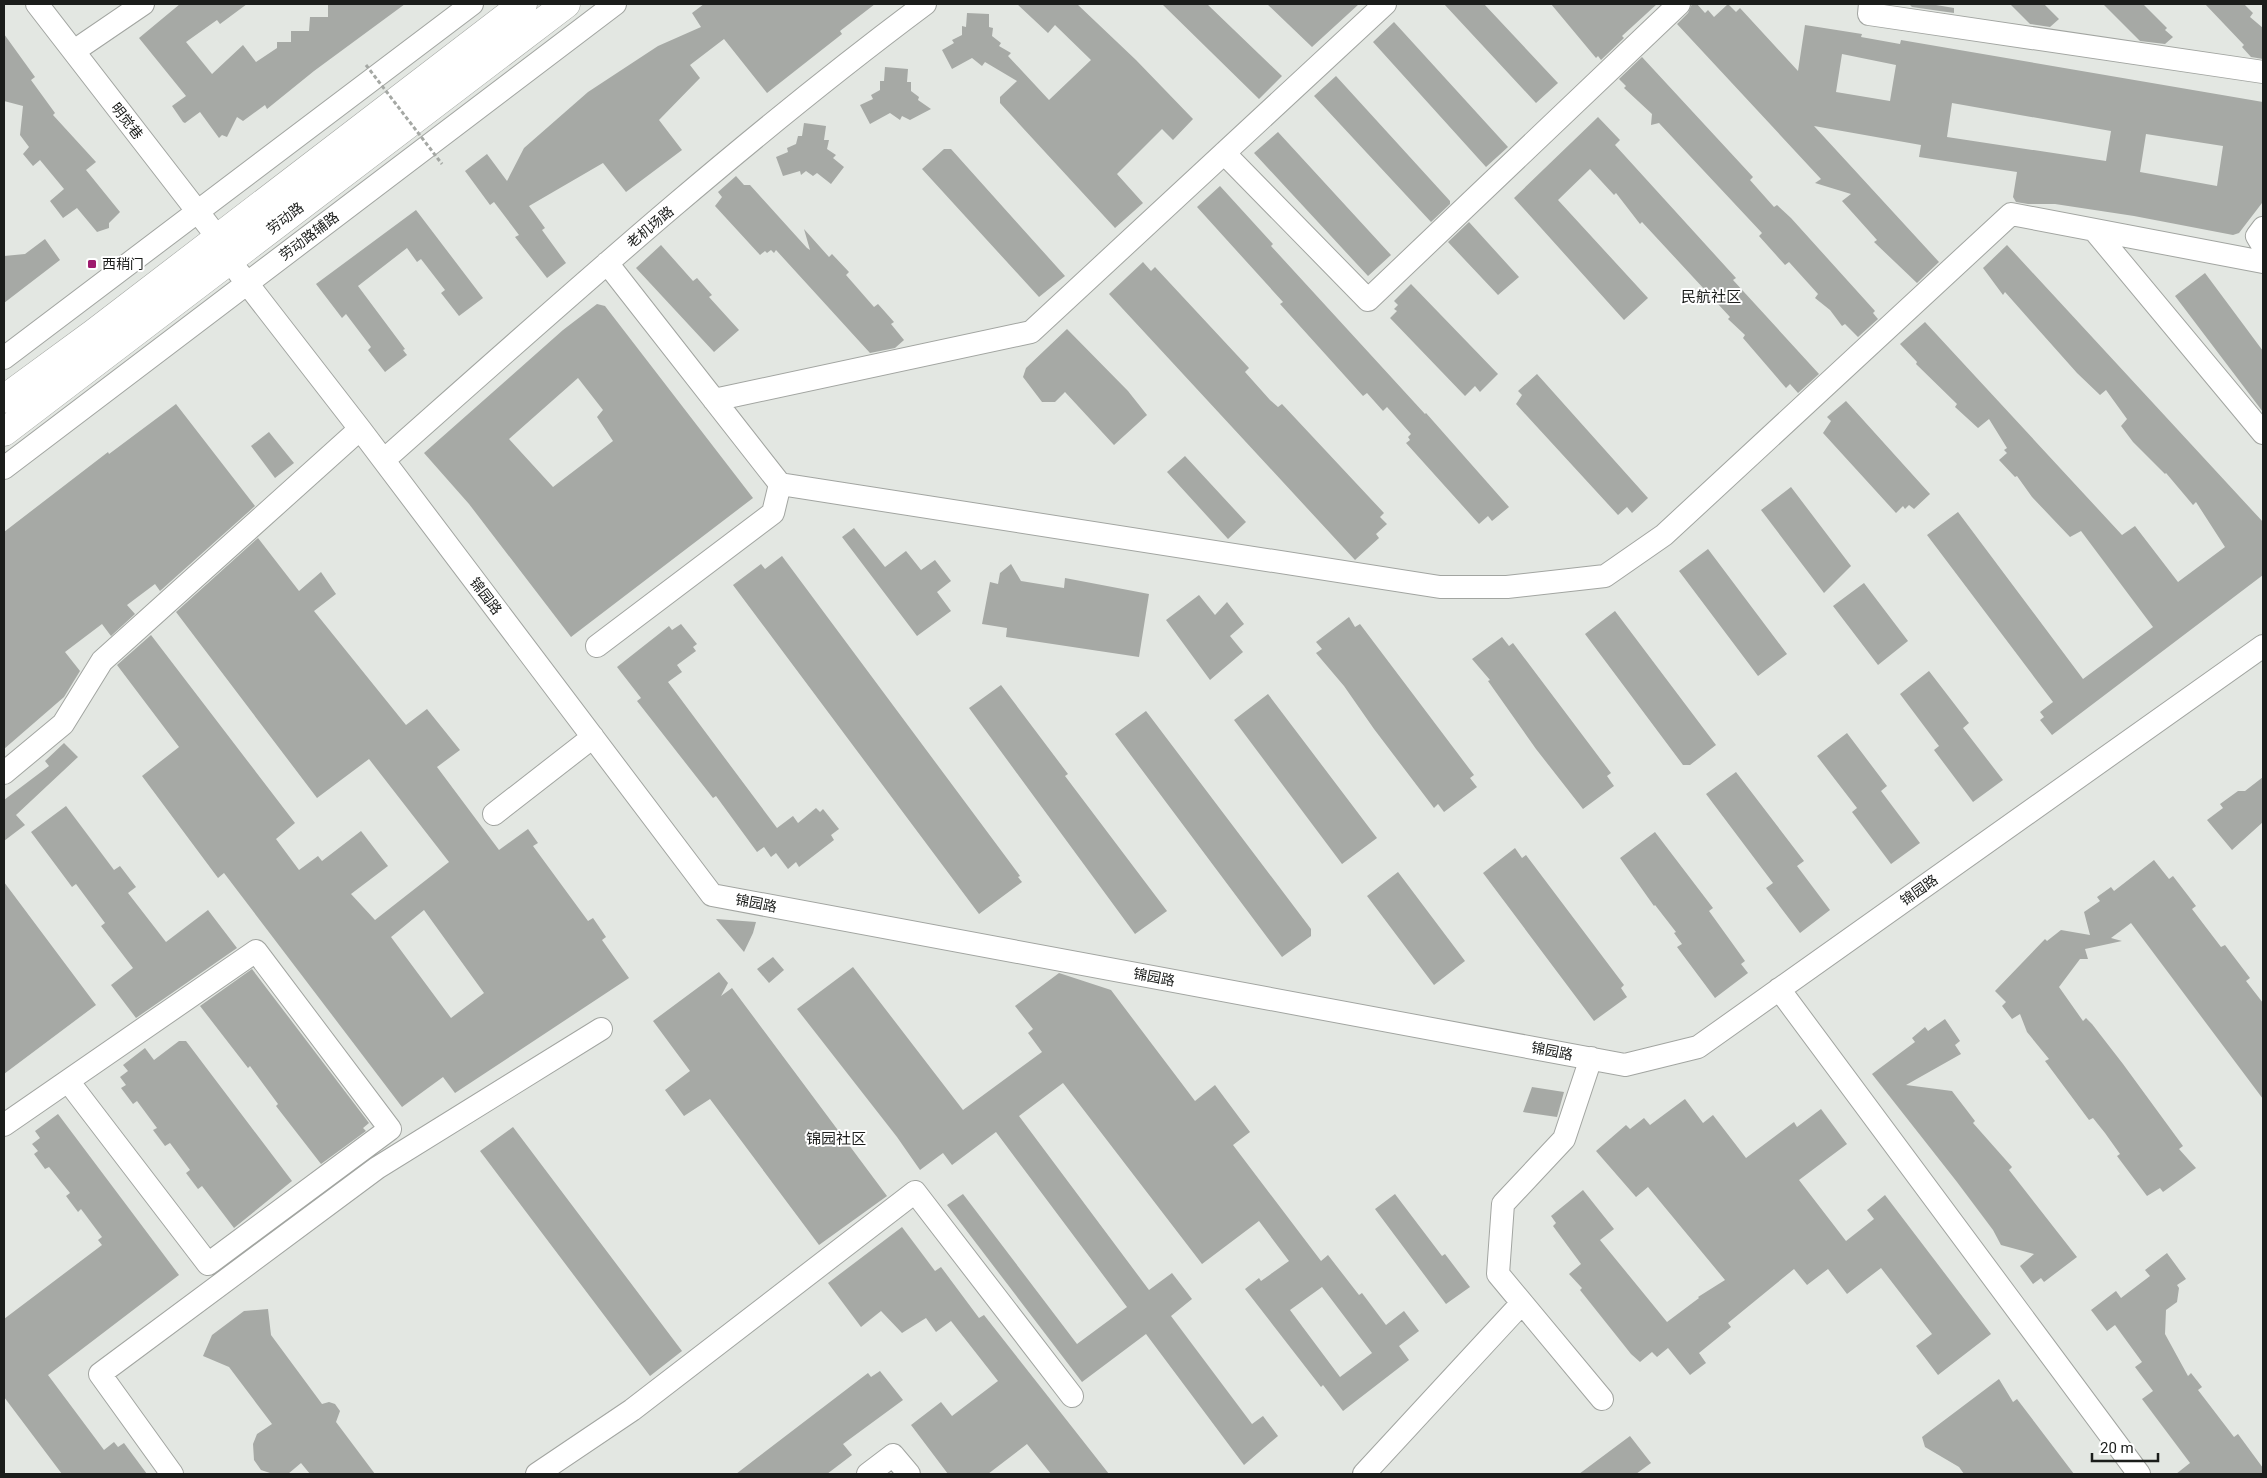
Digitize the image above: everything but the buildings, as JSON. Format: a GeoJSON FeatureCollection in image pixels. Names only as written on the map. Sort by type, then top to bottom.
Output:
{"type":"FeatureCollection","features":[{"type":"Feature","properties":{"kind":"main road","name":"劳动路"},"geometry":{"type":"LineString","coordinates":[[4,432],[223,249],[523,4]]}},
{"type":"Feature","properties":{"kind":"main road","name":"劳动路"},"geometry":{"type":"LineString","coordinates":[[4,399],[223,249],[566,4]]}},
{"type":"Feature","properties":{"kind":"street","name":"明觉巷"},"geometry":{"type":"LineString","coordinates":[[37,4],[198,212],[223,249]]}},
{"type":"Feature","properties":{"kind":"street"},"geometry":{"type":"LineString","coordinates":[[74,51],[143,4]]}},
{"type":"Feature","properties":{"kind":"street"},"geometry":{"type":"LineString","coordinates":[[4,358],[472,4]]}},
{"type":"Feature","properties":{"kind":"street","name":"劳动路辅路"},"geometry":{"type":"LineString","coordinates":[[4,468],[615,4]]}},
{"type":"Feature","properties":{"kind":"street","name":"老机场路"},"geometry":{"type":"LineString","coordinates":[[384,460],[607,262],[850,60],[924,4]]}},
{"type":"Feature","properties":{"kind":"street"},"geometry":{"type":"LineString","coordinates":[[714,400],[1031,332],[1385,4]]}},
{"type":"Feature","properties":{"kind":"street"},"geometry":{"type":"LineString","coordinates":[[1224,154],[1368,300],[1679,4]]}},
{"type":"Feature","properties":{"kind":"street"},"geometry":{"type":"LineString","coordinates":[[1870,4],[1869,14],[2263,72]]}},
{"type":"Feature","properties":{"kind":"street"},"geometry":{"type":"LineString","coordinates":[[607,262],[780,484],[1440,587],[1507,587],[1605,576],[1664,535],[2011,214],[2263,262]]}},
{"type":"Feature","properties":{"kind":"street"},"geometry":{"type":"LineString","coordinates":[[2263,228],[2256,236],[2263,246]]}},
{"type":"Feature","properties":{"kind":"street"},"geometry":{"type":"LineString","coordinates":[[2094,230],[2263,433]]}},
{"type":"Feature","properties":{"kind":"street","name":"锦园路"},"geometry":{"type":"LineString","coordinates":[[223,249],[712,895],[1624,1065],[1698,1047],[2263,646]]}},
{"type":"Feature","properties":{"kind":"street"},"geometry":{"type":"LineString","coordinates":[[4,773],[63,724],[102,661],[360,429]]}},
{"type":"Feature","properties":{"kind":"street"},"geometry":{"type":"LineString","coordinates":[[597,646],[773,514],[780,484]]}},
{"type":"Feature","properties":{"kind":"street"},"geometry":{"type":"LineString","coordinates":[[494,814],[593,737]]}},
{"type":"Feature","properties":{"kind":"street"},"geometry":{"type":"LineString","coordinates":[[4,1125],[256,951],[390,1128],[208,1264],[68,1081]]}},
{"type":"Feature","properties":{"kind":"street"},"geometry":{"type":"LineString","coordinates":[[1779,989],[2139,1474]]}},
{"type":"Feature","properties":{"kind":"street"},"geometry":{"type":"LineString","coordinates":[[172,1474],[100,1374],[377,1168],[601,1029]]}},
{"type":"Feature","properties":{"kind":"street"},"geometry":{"type":"LineString","coordinates":[[1591,1058],[1564,1139],[1503,1204],[1498,1274],[1602,1399]]}},
{"type":"Feature","properties":{"kind":"street"},"geometry":{"type":"LineString","coordinates":[[537,1474],[632,1410],[915,1192],[1072,1396]]}},
{"type":"Feature","properties":{"kind":"street"},"geometry":{"type":"LineString","coordinates":[[1364,1474],[1522,1303]]}},
{"type":"Feature","properties":{"kind":"street"},"geometry":{"type":"LineString","coordinates":[[868,1474],[894,1454],[909,1474]]}},
{"type":"Feature","properties":{"kind":"path"},"geometry":{"type":"LineString","coordinates":[[366,65],[442,164]]}},
{"type":"Feature","properties":{"kind":"place","name":"西稍门"},"geometry":{"type":"Point","coordinates":[92,264]}},
{"type":"Feature","properties":{"kind":"district","name":"民航社区"},"geometry":{"type":"Point","coordinates":[1711,297]}},
{"type":"Feature","properties":{"kind":"district","name":"锦园社区"},"geometry":{"type":"Point","coordinates":[836,1139]}}]}
